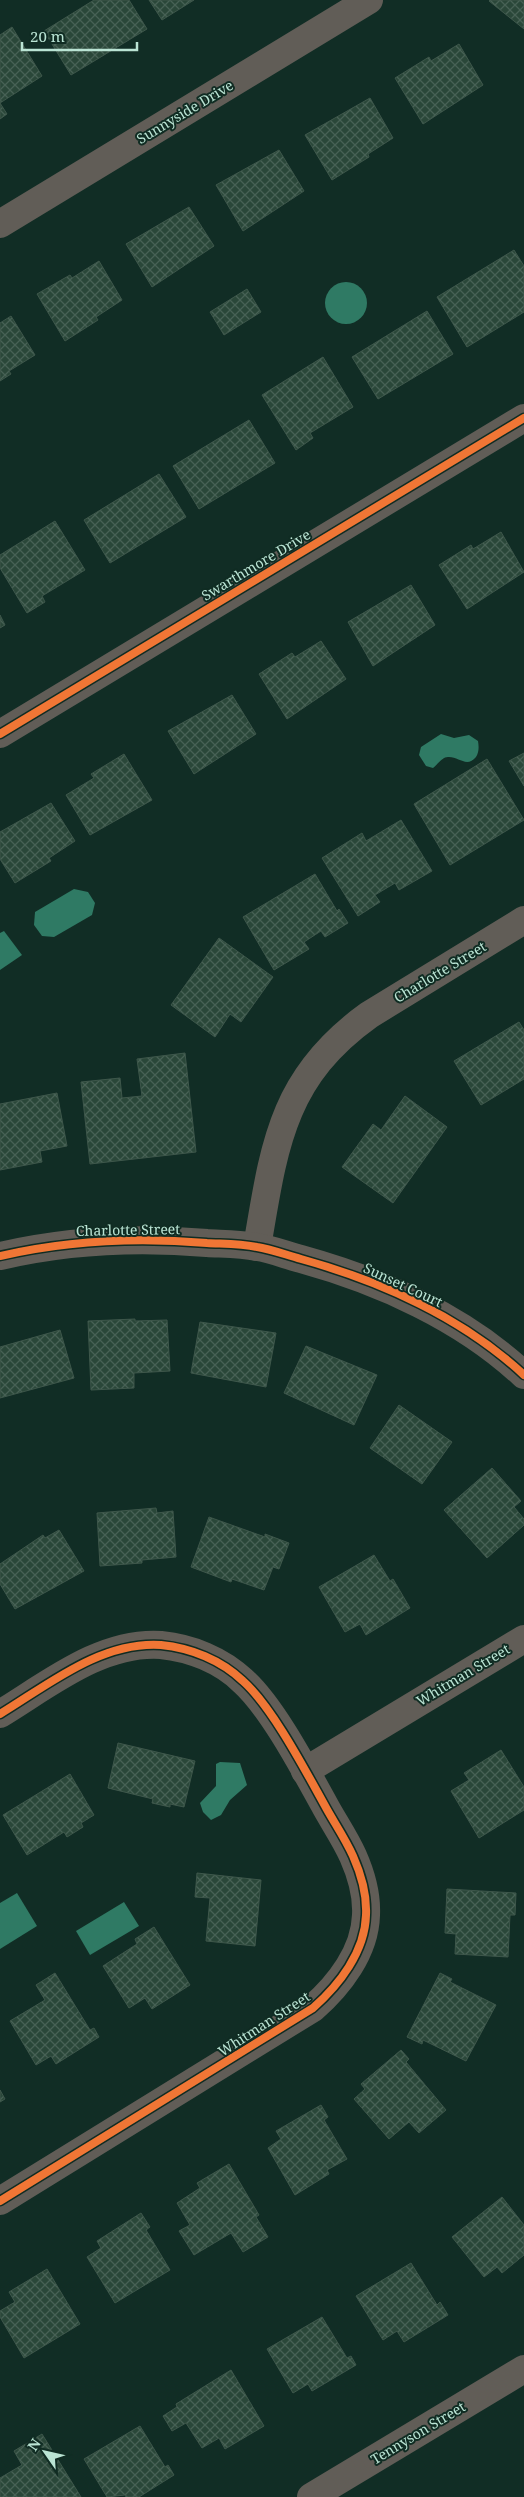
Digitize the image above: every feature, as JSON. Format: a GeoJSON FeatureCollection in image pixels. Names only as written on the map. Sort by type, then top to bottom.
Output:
{"type":"FeatureCollection","features":[{"type":"Feature","properties":{"kind":"street","name":"Sunnyside Drive"},"geometry":{"type":"LineString","coordinates":[[0,224],[369,0]]}},
{"type":"Feature","properties":{"kind":"street","name":"Swarthmore Drive"},"geometry":{"type":"LineString","coordinates":[[0,734],[524,418]]}},
{"type":"Feature","properties":{"kind":"street","name":"Charlotte Street"},"geometry":{"type":"LineString","coordinates":[[0,1256],[34,1248],[102,1240],[146,1239],[258,1247],[271,1170],[285,1121],[299,1088],[312,1068],[347,1031],[369,1015],[524,920]]}},
{"type":"Feature","properties":{"kind":"street","name":"Sunset Court"},"geometry":{"type":"LineString","coordinates":[[258,1247],[331,1267],[406,1298],[457,1326],[511,1363],[524,1376]]}},
{"type":"Feature","properties":{"kind":"street","name":"Whitman Street"},"geometry":{"type":"LineString","coordinates":[[0,2202],[298,2019],[325,1997],[349,1966],[364,1931],[366,1915],[362,1879],[353,1856],[305,1771],[524,1638]]}},
{"type":"Feature","properties":{"kind":"street"},"geometry":{"type":"LineString","coordinates":[[0,1714],[98,1656],[139,1646],[160,1645],[180,1648],[214,1660],[243,1680],[264,1705],[305,1771]]}},
{"type":"Feature","properties":{"kind":"street","name":"Tennyson Street"},"geometry":{"type":"LineString","coordinates":[[311,2497],[524,2369]]}},
{"type":"Feature","properties":{"kind":"shaded area"},"geometry":{"type":"Polygon","coordinates":[[[350,282],[358,285],[364,291],[367,303],[364,315],[358,321],[342,324],[334,321],[328,315],[325,299],[328,291],[334,285],[350,282]]]}},
{"type":"Feature","properties":{"kind":"shaded area"},"geometry":{"type":"Polygon","coordinates":[[[441,734],[454,738],[469,735],[478,741],[476,757],[466,762],[453,757],[447,757],[433,768],[426,766],[419,755],[421,747],[441,734]]]}},
{"type":"Feature","properties":{"kind":"shaded area"},"geometry":{"type":"Polygon","coordinates":[[[74,889],[88,892],[95,903],[92,915],[54,937],[42,936],[34,925],[35,912],[74,889]]]}},
{"type":"Feature","properties":{"kind":"shaded area"},"geometry":{"type":"Polygon","coordinates":[[[4,931],[22,955],[0,970],[0,933],[4,931]]]}},
{"type":"Feature","properties":{"kind":"shaded area"},"geometry":{"type":"Polygon","coordinates":[[[220,1762],[240,1763],[247,1785],[230,1800],[221,1815],[211,1820],[203,1812],[200,1803],[216,1786],[216,1764],[220,1762]]]}},
{"type":"Feature","properties":{"kind":"shaded area"},"geometry":{"type":"Polygon","coordinates":[[[17,1893],[37,1926],[0,1949],[0,1903],[17,1893]]]}},
{"type":"Feature","properties":{"kind":"shaded area"},"geometry":{"type":"Polygon","coordinates":[[[124,1902],[139,1926],[90,1955],[76,1931],[124,1902]]]}},
{"type":"Feature","properties":{"kind":"building"},"geometry":{"type":"Polygon","coordinates":[[[94,0],[129,0],[147,29],[71,75],[44,31],[94,0]]]}},
{"type":"Feature","properties":{"kind":"building"},"geometry":{"type":"Polygon","coordinates":[[[149,0],[194,0],[162,20],[149,0]]]}},
{"type":"Feature","properties":{"kind":"building"},"geometry":{"type":"Polygon","coordinates":[[[524,0],[524,29],[489,1],[524,0]]]}},
{"type":"Feature","properties":{"kind":"building"},"geometry":{"type":"Polygon","coordinates":[[[12,27],[42,76],[0,103],[0,35],[12,27]]]}},
{"type":"Feature","properties":{"kind":"building"},"geometry":{"type":"Polygon","coordinates":[[[459,44],[483,85],[423,124],[395,78],[429,57],[431,61],[459,44]]]}},
{"type":"Feature","properties":{"kind":"building"},"geometry":{"type":"Polygon","coordinates":[[[370,98],[393,138],[368,154],[369,157],[332,180],[305,135],[370,98]]]}},
{"type":"Feature","properties":{"kind":"building"},"geometry":{"type":"Polygon","coordinates":[[[0,103],[7,114],[0,119],[0,103]]]}},
{"type":"Feature","properties":{"kind":"building"},"geometry":{"type":"Polygon","coordinates":[[[279,150],[304,191],[243,231],[216,185],[279,150]]]}},
{"type":"Feature","properties":{"kind":"building"},"geometry":{"type":"Polygon","coordinates":[[[189,207],[214,246],[152,287],[126,244],[189,207]]]}},
{"type":"Feature","properties":{"kind":"building"},"geometry":{"type":"Polygon","coordinates":[[[514,250],[524,266],[524,312],[467,347],[437,297],[514,250]]]}},
{"type":"Feature","properties":{"kind":"building"},"geometry":{"type":"Polygon","coordinates":[[[99,261],[122,300],[96,317],[98,320],[65,341],[37,294],[70,275],[72,278],[99,261]]]}},
{"type":"Feature","properties":{"kind":"building"},"geometry":{"type":"Polygon","coordinates":[[[247,289],[261,312],[224,335],[210,312],[247,289]]]}},
{"type":"Feature","properties":{"kind":"building"},"geometry":{"type":"Polygon","coordinates":[[[427,311],[453,354],[378,399],[352,357],[427,311]]]}},
{"type":"Feature","properties":{"kind":"building"},"geometry":{"type":"Polygon","coordinates":[[[11,316],[35,355],[9,371],[11,374],[0,381],[0,323],[11,316]]]}},
{"type":"Feature","properties":{"kind":"building"},"geometry":{"type":"Polygon","coordinates":[[[323,357],[353,407],[310,433],[313,438],[296,450],[262,395],[323,357]]]}},
{"type":"Feature","properties":{"kind":"building"},"geometry":{"type":"Polygon","coordinates":[[[249,420],[275,463],[199,509],[173,466],[249,420]]]}},
{"type":"Feature","properties":{"kind":"building"},"geometry":{"type":"Polygon","coordinates":[[[159,474],[186,517],[110,563],[84,520],[159,474]]]}},
{"type":"Feature","properties":{"kind":"building"},"geometry":{"type":"Polygon","coordinates":[[[55,521],[85,570],[42,596],[45,602],[27,613],[0,568],[0,555],[55,521]]]}},
{"type":"Feature","properties":{"kind":"building"},"geometry":{"type":"Polygon","coordinates":[[[501,532],[524,572],[467,609],[439,565],[471,545],[473,549],[501,532]]]}},
{"type":"Feature","properties":{"kind":"building"},"geometry":{"type":"Polygon","coordinates":[[[411,585],[435,625],[373,666],[348,622],[411,585]]]}},
{"type":"Feature","properties":{"kind":"building"},"geometry":{"type":"Polygon","coordinates":[[[0,615],[5,625],[0,628],[0,615]]]}},
{"type":"Feature","properties":{"kind":"building"},"geometry":{"type":"Polygon","coordinates":[[[321,641],[346,679],[287,719],[259,674],[292,653],[295,657],[321,641]]]}},
{"type":"Feature","properties":{"kind":"building"},"geometry":{"type":"Polygon","coordinates":[[[232,695],[256,734],[194,774],[168,731],[232,695]]]}},
{"type":"Feature","properties":{"kind":"building"},"geometry":{"type":"Polygon","coordinates":[[[524,753],[524,786],[509,761],[524,753]]]}},
{"type":"Feature","properties":{"kind":"building"},"geometry":{"type":"Polygon","coordinates":[[[124,754],[152,800],[90,835],[66,795],[94,778],[91,774],[124,754]]]}},
{"type":"Feature","properties":{"kind":"building"},"geometry":{"type":"Polygon","coordinates":[[[487,759],[524,820],[450,865],[414,804],[487,759]]]}},
{"type":"Feature","properties":{"kind":"building"},"geometry":{"type":"Polygon","coordinates":[[[51,803],[75,841],[49,858],[51,861],[15,883],[0,859],[0,832],[51,803]]]}},
{"type":"Feature","properties":{"kind":"building"},"geometry":{"type":"Polygon","coordinates":[[[401,820],[432,871],[399,890],[395,883],[375,895],[380,902],[358,916],[322,858],[362,833],[366,841],[401,820]]]}},
{"type":"Feature","properties":{"kind":"building"},"geometry":{"type":"Polygon","coordinates":[[[315,874],[337,911],[339,909],[348,923],[325,937],[321,931],[304,942],[309,949],[274,970],[243,917],[315,874]]]}},
{"type":"Feature","properties":{"kind":"building"},"geometry":{"type":"Polygon","coordinates":[[[219,938],[273,977],[241,1022],[230,1014],[215,1037],[171,1005],[219,938]]]}},
{"type":"Feature","properties":{"kind":"building"},"geometry":{"type":"Polygon","coordinates":[[[519,1022],[524,1030],[524,1079],[481,1105],[454,1061],[519,1022]]]}},
{"type":"Feature","properties":{"kind":"building"},"geometry":{"type":"Polygon","coordinates":[[[185,1053],[196,1152],[90,1164],[81,1082],[120,1078],[122,1098],[142,1096],[137,1059],[185,1053]]]}},
{"type":"Feature","properties":{"kind":"building"},"geometry":{"type":"Polygon","coordinates":[[[57,1093],[67,1146],[40,1151],[42,1162],[0,1170],[0,1104],[57,1093]]]}},
{"type":"Feature","properties":{"kind":"building"},"geometry":{"type":"Polygon","coordinates":[[[405,1096],[447,1127],[393,1203],[342,1167],[373,1124],[381,1130],[405,1096]]]}},
{"type":"Feature","properties":{"kind":"building"},"geometry":{"type":"Polygon","coordinates":[[[135,1319],[135,1321],[167,1320],[170,1371],[134,1373],[134,1388],[91,1390],[88,1321],[135,1319]]]}},
{"type":"Feature","properties":{"kind":"building"},"geometry":{"type":"Polygon","coordinates":[[[200,1322],[276,1333],[266,1387],[191,1373],[200,1322]]]}},
{"type":"Feature","properties":{"kind":"building"},"geometry":{"type":"Polygon","coordinates":[[[60,1330],[74,1378],[0,1398],[0,1347],[60,1330]]]}},
{"type":"Feature","properties":{"kind":"building"},"geometry":{"type":"Polygon","coordinates":[[[306,1346],[377,1375],[354,1425],[284,1393],[306,1346]]]}},
{"type":"Feature","properties":{"kind":"building"},"geometry":{"type":"Polygon","coordinates":[[[399,1405],[452,1442],[422,1484],[370,1448],[399,1405]]]}},
{"type":"Feature","properties":{"kind":"building"},"geometry":{"type":"Polygon","coordinates":[[[492,1468],[521,1501],[514,1507],[524,1519],[524,1525],[487,1558],[444,1510],[492,1468]]]}},
{"type":"Feature","properties":{"kind":"building"},"geometry":{"type":"Polygon","coordinates":[[[156,1508],[157,1513],[173,1511],[176,1557],[142,1560],[142,1563],[100,1566],[97,1513],[156,1508]]]}},
{"type":"Feature","properties":{"kind":"building"},"geometry":{"type":"Polygon","coordinates":[[[209,1517],[265,1537],[265,1534],[289,1543],[279,1569],[273,1567],[264,1590],[232,1579],[231,1582],[191,1567],[209,1517]]]}},
{"type":"Feature","properties":{"kind":"building"},"geometry":{"type":"Polygon","coordinates":[[[59,1530],[84,1571],[15,1609],[0,1584],[0,1564],[43,1535],[45,1538],[59,1530]]]}},
{"type":"Feature","properties":{"kind":"building"},"geometry":{"type":"Polygon","coordinates":[[[374,1555],[390,1581],[393,1579],[410,1608],[366,1635],[360,1624],[345,1632],[319,1587],[374,1555]]]}},
{"type":"Feature","properties":{"kind":"building"},"geometry":{"type":"Polygon","coordinates":[[[118,1743],[195,1761],[184,1807],[170,1804],[170,1807],[152,1803],[153,1799],[108,1788],[118,1743]]]}},
{"type":"Feature","properties":{"kind":"building"},"geometry":{"type":"Polygon","coordinates":[[[501,1750],[524,1787],[524,1810],[479,1838],[451,1791],[469,1780],[464,1773],[501,1750]]]}},
{"type":"Feature","properties":{"kind":"building"},"geometry":{"type":"Polygon","coordinates":[[[70,1774],[94,1815],[81,1823],[83,1827],[67,1837],[64,1832],[27,1855],[3,1815],[70,1774]]]}},
{"type":"Feature","properties":{"kind":"building"},"geometry":{"type":"Polygon","coordinates":[[[197,1873],[261,1880],[255,1946],[206,1941],[210,1898],[195,1897],[197,1873]]]}},
{"type":"Feature","properties":{"kind":"building"},"geometry":{"type":"Polygon","coordinates":[[[447,1889],[516,1893],[515,1915],[510,1915],[508,1957],[455,1954],[456,1934],[445,1933],[447,1889]]]}},
{"type":"Feature","properties":{"kind":"building"},"geometry":{"type":"Polygon","coordinates":[[[154,1927],[190,1985],[152,2009],[145,1998],[129,2008],[103,1966],[137,1944],[135,1939],[154,1927]]]}},
{"type":"Feature","properties":{"kind":"building"},"geometry":{"type":"Polygon","coordinates":[[[55,1973],[90,2030],[94,2028],[99,2037],[56,2064],[51,2056],[36,2065],[10,2021],[45,2000],[36,1985],[55,1973]]]}},
{"type":"Feature","properties":{"kind":"building"},"geometry":{"type":"Polygon","coordinates":[[[440,1973],[452,1979],[450,1982],[496,2005],[466,2061],[423,2040],[422,2044],[407,2037],[440,1973]]]}},
{"type":"Feature","properties":{"kind":"building"},"geometry":{"type":"Polygon","coordinates":[[[401,2050],[409,2059],[406,2062],[446,2110],[419,2133],[409,2122],[389,2139],[354,2099],[365,2089],[361,2084],[401,2050]]]}},
{"type":"Feature","properties":{"kind":"building"},"geometry":{"type":"Polygon","coordinates":[[[0,2090],[5,2099],[0,2102],[0,2090]]]}},
{"type":"Feature","properties":{"kind":"building"},"geometry":{"type":"Polygon","coordinates":[[[321,2105],[328,2117],[324,2120],[347,2159],[327,2170],[329,2174],[295,2195],[268,2148],[281,2139],[276,2131],[321,2105]]]}},
{"type":"Feature","properties":{"kind":"building"},"geometry":{"type":"Polygon","coordinates":[[[229,2164],[259,2215],[256,2217],[268,2237],[243,2252],[231,2233],[194,2255],[179,2231],[190,2225],[177,2203],[200,2188],[197,2183],[229,2164]]]}},
{"type":"Feature","properties":{"kind":"building"},"geometry":{"type":"Polygon","coordinates":[[[502,2197],[524,2225],[524,2255],[502,2273],[497,2267],[484,2277],[452,2237],[502,2197]]]}},
{"type":"Feature","properties":{"kind":"building"},"geometry":{"type":"Polygon","coordinates":[[[141,2213],[150,2227],[146,2230],[170,2270],[115,2303],[87,2257],[101,2248],[97,2241],[141,2213]]]}},
{"type":"Feature","properties":{"kind":"building"},"geometry":{"type":"Polygon","coordinates":[[[411,2263],[437,2305],[440,2302],[448,2315],[404,2342],[397,2331],[383,2340],[356,2296],[411,2263]]]}},
{"type":"Feature","properties":{"kind":"building"},"geometry":{"type":"Polygon","coordinates":[[[47,2269],[80,2324],[24,2358],[0,2317],[0,2311],[15,2302],[9,2292],[47,2269]]]}},
{"type":"Feature","properties":{"kind":"building"},"geometry":{"type":"Polygon","coordinates":[[[322,2317],[347,2358],[351,2356],[356,2365],[312,2391],[308,2384],[293,2393],[267,2349],[322,2317]]]}},
{"type":"Feature","properties":{"kind":"building"},"geometry":{"type":"Polygon","coordinates":[[[231,2370],[264,2426],[225,2449],[219,2438],[202,2448],[186,2423],[172,2431],[163,2416],[177,2407],[176,2404],[231,2370]]]}},
{"type":"Feature","properties":{"kind":"building"},"geometry":{"type":"Polygon","coordinates":[[[140,2426],[165,2467],[168,2465],[174,2475],[139,2497],[126,2497],[125,2495],[107,2497],[84,2459],[140,2426]]]}},
{"type":"Feature","properties":{"kind":"building"},"geometry":{"type":"Polygon","coordinates":[[[42,2434],[81,2497],[0,2497],[0,2478],[22,2465],[14,2451],[42,2434]]]}},
{"type":"Feature","properties":{"kind":"cycle path"},"geometry":{"type":"LineString","coordinates":[[0,734],[524,418]]}},
{"type":"Feature","properties":{"kind":"cycle path"},"geometry":{"type":"LineString","coordinates":[[0,1256],[52,1246],[129,1240],[181,1241],[262,1248],[361,1278],[420,1304],[475,1336],[524,1375]]}},
{"type":"Feature","properties":{"kind":"cycle path"},"geometry":{"type":"LineString","coordinates":[[0,1714],[76,1667],[96,1657],[117,1650],[161,1645],[194,1652],[215,1661],[243,1681],[254,1692],[287,1739],[353,1856],[359,1870],[366,1900],[365,1929],[356,1955],[341,1978],[313,2008],[0,2201]]}}]}
